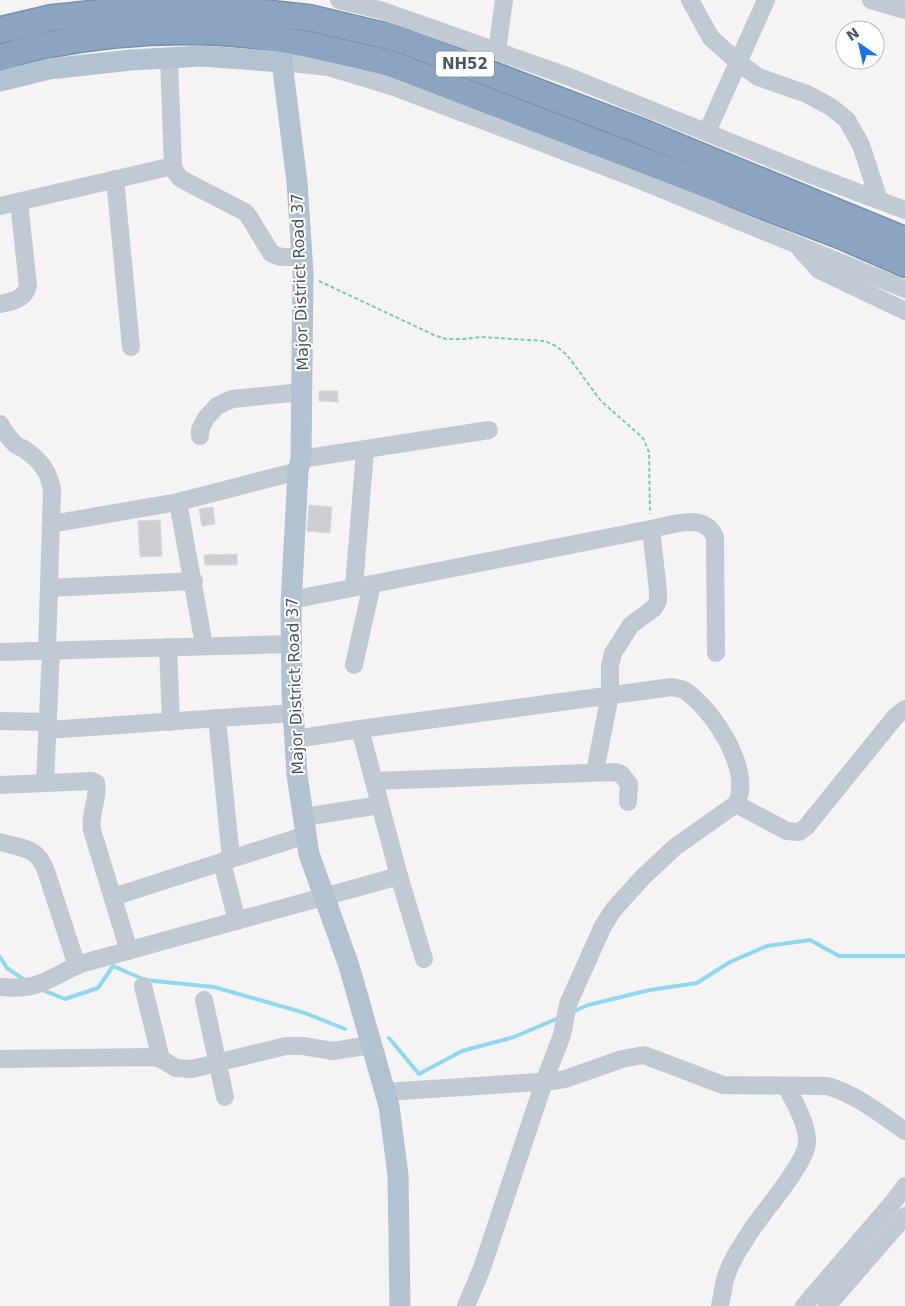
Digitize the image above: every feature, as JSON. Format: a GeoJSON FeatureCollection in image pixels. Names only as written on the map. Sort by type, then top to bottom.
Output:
{"type":"FeatureCollection","features":[{"type":"Feature","properties":{"kind":"highway","name":"NH52"},"geometry":{"type":"LineString","coordinates":[[0,30],[50,18],[135,9],[231,9],[311,18],[399,39],[635,129],[905,240]]}},
{"type":"Feature","properties":{"kind":"highway","name":"NH52"},"geometry":{"type":"LineString","coordinates":[[0,58],[46,45],[109,35],[188,31],[253,35],[319,47],[389,63],[841,236],[905,264]]}},
{"type":"Feature","properties":{"kind":"main road"},"geometry":{"type":"LineString","coordinates":[[0,81],[49,69],[169,58],[202,56],[282,58]]}},
{"type":"Feature","properties":{"kind":"main road","name":"Major District Road 37"},"geometry":{"type":"LineString","coordinates":[[282,58],[297,182],[302,265],[302,392],[291,600],[293,713],[297,775],[309,854],[349,966],[389,1106],[398,1175],[400,1306]]}},
{"type":"Feature","properties":{"kind":"street"},"geometry":{"type":"LineString","coordinates":[[338,0],[380,10],[567,76],[812,175],[905,210]]}},
{"type":"Feature","properties":{"kind":"street"},"geometry":{"type":"LineString","coordinates":[[498,51],[504,0]]}},
{"type":"Feature","properties":{"kind":"street"},"geometry":{"type":"LineString","coordinates":[[690,0],[711,38],[738,62],[758,77],[808,94],[847,120],[862,145],[879,200]]}},
{"type":"Feature","properties":{"kind":"street"},"geometry":{"type":"LineString","coordinates":[[707,132],[766,0]]}},
{"type":"Feature","properties":{"kind":"street"},"geometry":{"type":"LineString","coordinates":[[872,0],[905,10]]}},
{"type":"Feature","properties":{"kind":"street"},"geometry":{"type":"LineString","coordinates":[[169,58],[173,166],[176,173],[181,179],[244,212],[250,217],[271,253],[302,265]]}},
{"type":"Feature","properties":{"kind":"street"},"geometry":{"type":"LineString","coordinates":[[282,58],[328,67],[397,88],[627,175],[905,290]]}},
{"type":"Feature","properties":{"kind":"street"},"geometry":{"type":"LineString","coordinates":[[0,206],[173,166]]}},
{"type":"Feature","properties":{"kind":"street"},"geometry":{"type":"LineString","coordinates":[[115,180],[131,347]]}},
{"type":"Feature","properties":{"kind":"street"},"geometry":{"type":"LineString","coordinates":[[0,304],[20,298],[26,293],[28,286],[19,202]]}},
{"type":"Feature","properties":{"kind":"street"},"geometry":{"type":"LineString","coordinates":[[796,245],[819,270],[905,311]]}},
{"type":"Feature","properties":{"kind":"street"},"geometry":{"type":"LineString","coordinates":[[200,436],[200,430],[206,418],[218,406],[232,399],[302,392]]}},
{"type":"Feature","properties":{"kind":"street"},"geometry":{"type":"LineString","coordinates":[[51,524],[178,502],[299,465],[365,450],[489,430]]}},
{"type":"Feature","properties":{"kind":"street"},"geometry":{"type":"LineString","coordinates":[[3,433],[15,445],[37,459],[45,468],[50,476],[52,490],[48,726],[45,783]]}},
{"type":"Feature","properties":{"kind":"street"},"geometry":{"type":"LineString","coordinates":[[354,665],[363,586],[365,450]]}},
{"type":"Feature","properties":{"kind":"street"},"geometry":{"type":"LineString","coordinates":[[178,502],[194,581],[204,645]]}},
{"type":"Feature","properties":{"kind":"street"},"geometry":{"type":"LineString","coordinates":[[291,600],[650,528],[688,522],[705,524],[712,529],[715,537],[716,653]]}},
{"type":"Feature","properties":{"kind":"street"},"geometry":{"type":"LineString","coordinates":[[594,771],[610,695],[610,666],[613,653],[631,625],[654,608],[658,601],[650,528]]}},
{"type":"Feature","properties":{"kind":"street"},"geometry":{"type":"LineString","coordinates":[[49,588],[194,581]]}},
{"type":"Feature","properties":{"kind":"street"},"geometry":{"type":"LineString","coordinates":[[0,652],[291,644]]}},
{"type":"Feature","properties":{"kind":"street"},"geometry":{"type":"LineString","coordinates":[[168,646],[170,722]]}},
{"type":"Feature","properties":{"kind":"street"},"geometry":{"type":"LineString","coordinates":[[295,740],[360,729],[672,687],[683,690],[708,712],[720,726],[740,774],[741,795],[736,804],[674,847],[614,909],[603,926],[571,995],[562,1035],[544,1082],[482,1268],[466,1306]]}},
{"type":"Feature","properties":{"kind":"street"},"geometry":{"type":"LineString","coordinates":[[736,804],[787,830],[800,832],[896,716],[905,709]]}},
{"type":"Feature","properties":{"kind":"street"},"geometry":{"type":"LineString","coordinates":[[0,722],[48,726],[170,722],[293,713]]}},
{"type":"Feature","properties":{"kind":"street"},"geometry":{"type":"LineString","coordinates":[[217,718],[226,860],[237,921]]}},
{"type":"Feature","properties":{"kind":"street"},"geometry":{"type":"LineString","coordinates":[[360,729],[399,876],[424,959]]}},
{"type":"Feature","properties":{"kind":"street"},"geometry":{"type":"LineString","coordinates":[[374,780],[594,771],[614,772],[621,774],[629,784],[628,802]]}},
{"type":"Feature","properties":{"kind":"street"},"geometry":{"type":"LineString","coordinates":[[0,785],[92,781],[96,783],[97,792],[91,826],[129,951]]}},
{"type":"Feature","properties":{"kind":"street"},"geometry":{"type":"LineString","coordinates":[[113,897],[226,860],[305,826],[380,804]]}},
{"type":"Feature","properties":{"kind":"street"},"geometry":{"type":"LineString","coordinates":[[0,842],[30,851],[40,858],[77,966]]}},
{"type":"Feature","properties":{"kind":"street"},"geometry":{"type":"LineString","coordinates":[[0,987],[28,988],[50,980],[77,966],[399,876]]}},
{"type":"Feature","properties":{"kind":"street"},"geometry":{"type":"LineString","coordinates":[[143,986],[161,1059]]}},
{"type":"Feature","properties":{"kind":"street"},"geometry":{"type":"LineString","coordinates":[[204,1000],[225,1097]]}},
{"type":"Feature","properties":{"kind":"street"},"geometry":{"type":"LineString","coordinates":[[0,1059],[152,1057],[161,1059],[176,1068],[192,1069],[286,1046],[302,1046],[333,1051],[371,1045]]}},
{"type":"Feature","properties":{"kind":"street"},"geometry":{"type":"LineString","coordinates":[[385,1092],[565,1079],[637,1055],[652,1058],[722,1085],[827,1086],[854,1096],[905,1131]]}},
{"type":"Feature","properties":{"kind":"street"},"geometry":{"type":"LineString","coordinates":[[720,1306],[725,1279],[735,1258],[802,1159],[807,1144],[807,1134],[800,1113],[786,1086]]}},
{"type":"Feature","properties":{"kind":"street"},"geometry":{"type":"LineString","coordinates":[[804,1306],[905,1186]]}},
{"type":"Feature","properties":{"kind":"street"},"geometry":{"type":"LineString","coordinates":[[827,1306],[905,1216]]}},
{"type":"Feature","properties":{"kind":"path"},"geometry":{"type":"LineString","coordinates":[[302,265],[434,335],[446,339],[464,340],[481,337],[545,341],[556,346],[567,355],[601,401],[643,438],[649,452],[650,528]]}},
{"type":"Feature","properties":{"kind":"building"},"geometry":{"type":"Polygon","coordinates":[[[319,391],[338,391],[338,402],[319,401],[319,391]]]}},
{"type":"Feature","properties":{"kind":"building"},"geometry":{"type":"Polygon","coordinates":[[[309,505],[332,507],[330,533],[307,531],[309,505]]]}},
{"type":"Feature","properties":{"kind":"building"},"geometry":{"type":"Polygon","coordinates":[[[213,507],[215,524],[202,526],[199,509],[213,507]]]}},
{"type":"Feature","properties":{"kind":"building"},"geometry":{"type":"Polygon","coordinates":[[[160,520],[162,556],[140,557],[138,521],[160,520]]]}},
{"type":"Feature","properties":{"kind":"building"},"geometry":{"type":"Polygon","coordinates":[[[237,554],[237,565],[205,565],[204,555],[237,554]]]}},
{"type":"Feature","properties":{"kind":"waterway"},"geometry":{"type":"LineString","coordinates":[[572,1012],[588,1005],[650,990],[697,983],[730,962],[767,946],[810,940],[839,956],[905,956]]}},
{"type":"Feature","properties":{"kind":"waterway"},"geometry":{"type":"LineString","coordinates":[[0,957],[7,968],[26,981]]}},
{"type":"Feature","properties":{"kind":"waterway"},"geometry":{"type":"LineString","coordinates":[[40,989],[65,999],[98,988],[113,966],[145,980],[214,987],[305,1013],[345,1029]]}},
{"type":"Feature","properties":{"kind":"waterway"},"geometry":{"type":"LineString","coordinates":[[389,1038],[419,1074],[462,1051],[514,1037],[561,1017]]}}]}
